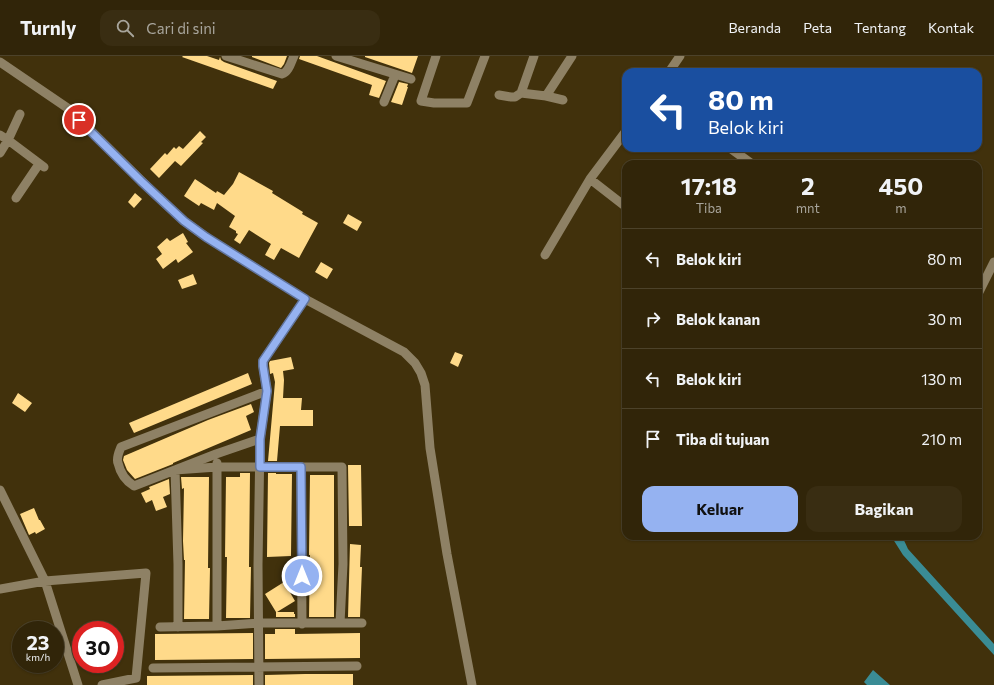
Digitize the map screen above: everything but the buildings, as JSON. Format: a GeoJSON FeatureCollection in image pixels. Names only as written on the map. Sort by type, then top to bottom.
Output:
{"type":"FeatureCollection","features":[{"type":"Feature","properties":{"kind":"street"},"geometry":{"type":"LineString","coordinates":[[226,56],[282,74],[288,70],[294,56]]}},
{"type":"Feature","properties":{"kind":"street"},"geometry":{"type":"LineString","coordinates":[[339,56],[411,79]]}},
{"type":"Feature","properties":{"kind":"street"},"geometry":{"type":"LineString","coordinates":[[436,56],[421,101],[434,103],[467,103],[485,56]]}},
{"type":"Feature","properties":{"kind":"street"},"geometry":{"type":"LineString","coordinates":[[521,93],[534,56]]}},
{"type":"Feature","properties":{"kind":"street"},"geometry":{"type":"LineString","coordinates":[[546,96],[572,56]]}},
{"type":"Feature","properties":{"kind":"street"},"geometry":{"type":"LineString","coordinates":[[672,68],[680,56]]}},
{"type":"Feature","properties":{"kind":"street"},"geometry":{"type":"LineString","coordinates":[[0,62],[69,109],[141,181],[184,221],[206,237],[305,299],[404,352],[415,363],[421,373],[424,385],[430,448],[447,554],[472,685]]}},
{"type":"Feature","properties":{"kind":"street"},"geometry":{"type":"LineString","coordinates":[[384,102],[395,75]]}},
{"type":"Feature","properties":{"kind":"street"},"geometry":{"type":"LineString","coordinates":[[499,95],[511,97],[521,93],[563,100]]}},
{"type":"Feature","properties":{"kind":"street"},"geometry":{"type":"LineString","coordinates":[[0,153],[20,114]]}},
{"type":"Feature","properties":{"kind":"street"},"geometry":{"type":"LineString","coordinates":[[0,135],[42,166],[16,198]]}},
{"type":"Feature","properties":{"kind":"street"},"geometry":{"type":"LineString","coordinates":[[546,255],[590,179],[622,136]]}},
{"type":"Feature","properties":{"kind":"street"},"geometry":{"type":"LineString","coordinates":[[736,152],[746,160]]}},
{"type":"Feature","properties":{"kind":"street"},"geometry":{"type":"LineString","coordinates":[[590,179],[622,204]]}},
{"type":"Feature","properties":{"kind":"street"},"geometry":{"type":"LineString","coordinates":[[982,284],[994,262]]}},
{"type":"Feature","properties":{"kind":"street"},"geometry":{"type":"LineString","coordinates":[[259,685],[258,565],[260,439],[267,391],[263,361],[305,299]]}},
{"type":"Feature","properties":{"kind":"street"},"geometry":{"type":"LineString","coordinates":[[260,439],[216,454],[134,486],[126,480],[117,463],[118,454],[121,447],[267,391]]}},
{"type":"Feature","properties":{"kind":"street"},"geometry":{"type":"LineString","coordinates":[[216,454],[217,626]]}},
{"type":"Feature","properties":{"kind":"street"},"geometry":{"type":"LineString","coordinates":[[175,470],[217,467],[342,467],[343,564],[340,623]]}},
{"type":"Feature","properties":{"kind":"street"},"geometry":{"type":"LineString","coordinates":[[301,467],[302,624]]}},
{"type":"Feature","properties":{"kind":"street"},"geometry":{"type":"LineString","coordinates":[[175,470],[178,626]]}},
{"type":"Feature","properties":{"kind":"street"},"geometry":{"type":"LineString","coordinates":[[0,490],[45,581],[78,685]]}},
{"type":"Feature","properties":{"kind":"street"},"geometry":{"type":"LineString","coordinates":[[0,589],[45,581],[146,573],[136,678],[118,683],[102,685]]}},
{"type":"Feature","properties":{"kind":"street"},"geometry":{"type":"LineString","coordinates":[[160,627],[217,626],[259,623],[362,623]]}},
{"type":"Feature","properties":{"kind":"street"},"geometry":{"type":"LineString","coordinates":[[153,668],[357,666]]}},
{"type":"Feature","properties":{"kind":"water"},"geometry":{"type":"Polygon","coordinates":[[[894,540],[904,540],[908,549],[994,644],[994,655],[903,555],[894,540]]]}},
{"type":"Feature","properties":{"kind":"water"},"geometry":{"type":"Polygon","coordinates":[[[873,670],[890,685],[867,685],[864,682],[873,670]]]}},
{"type":"Feature","properties":{"kind":"route"},"geometry":{"type":"LineString","coordinates":[[79,120],[184,221],[206,237],[305,299],[263,361],[267,391],[260,439],[260,467],[301,467],[302,576]]}}]}
